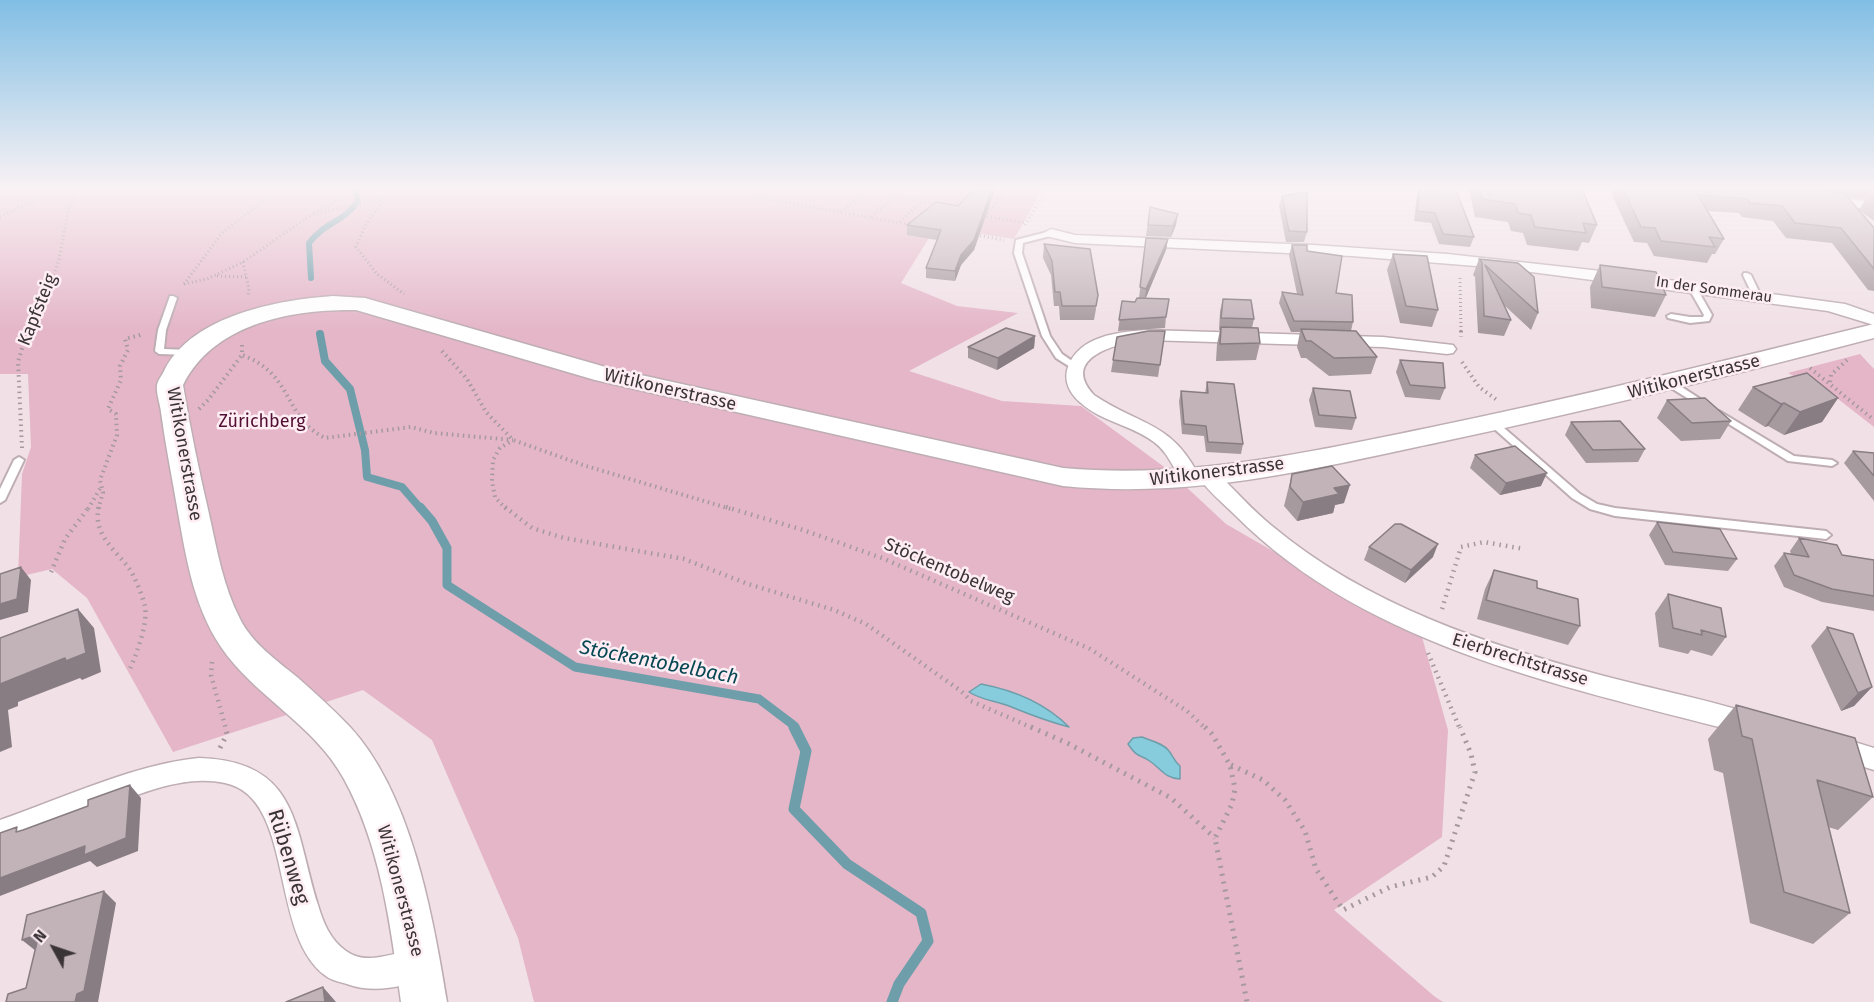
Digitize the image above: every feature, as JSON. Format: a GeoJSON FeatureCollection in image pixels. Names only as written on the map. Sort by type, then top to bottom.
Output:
{"type":"FeatureCollection","features":[{"type":"Feature","properties":{"kind":"main road","name":"Witikonerstrasse"},"geometry":{"type":"LineString","coordinates":[[422,983],[393,849],[361,772],[342,743],[314,714],[249,658],[220,613],[199,540],[174,418],[170,385],[173,375],[188,353],[221,332],[264,314],[308,305],[357,303],[604,375],[1053,475],[1095,482],[1200,478],[1336,455],[1498,413],[1671,384],[1874,331]]}},
{"type":"Feature","properties":{"kind":"street","name":"In der Sommerau"},"geometry":{"type":"LineString","coordinates":[[1062,236],[1075,239],[1392,254],[1459,260],[1757,296],[1845,309],[1874,320]]}},
{"type":"Feature","properties":{"kind":"street"},"geometry":{"type":"LineString","coordinates":[[1075,367],[1082,357],[1108,341],[1146,335],[1383,342],[1447,349]]}},
{"type":"Feature","properties":{"kind":"street","name":"Eierbrechtstrasse"},"geometry":{"type":"LineString","coordinates":[[1075,367],[1076,380],[1086,399],[1104,411],[1162,438],[1184,465],[1262,532],[1301,562],[1362,599],[1434,633],[1575,677],[1770,730]]}},
{"type":"Feature","properties":{"kind":"street"},"geometry":{"type":"LineString","coordinates":[[1816,742],[1874,759]]}},
{"type":"Feature","properties":{"kind":"street","name":"Rübenweg"},"geometry":{"type":"LineString","coordinates":[[0,833],[165,775],[211,769],[234,773],[262,789],[278,810],[306,918],[314,939],[329,961],[359,973],[386,973],[422,983]]}},
{"type":"Feature","properties":{"kind":"lane"},"geometry":{"type":"LineString","coordinates":[[1041,236],[1019,242],[1018,253],[1046,336],[1059,356],[1075,367]]}},
{"type":"Feature","properties":{"kind":"lane"},"geometry":{"type":"LineString","coordinates":[[1747,275],[1757,296]]}},
{"type":"Feature","properties":{"kind":"lane"},"geometry":{"type":"LineString","coordinates":[[1671,316],[1690,320],[1706,319],[1708,315],[1692,287]]}},
{"type":"Feature","properties":{"kind":"lane"},"geometry":{"type":"LineString","coordinates":[[172,298],[170,315],[159,351],[188,353]]}},
{"type":"Feature","properties":{"kind":"lane"},"geometry":{"type":"LineString","coordinates":[[1671,384],[1792,459],[1832,463]]}},
{"type":"Feature","properties":{"kind":"lane"},"geometry":{"type":"LineString","coordinates":[[1498,413],[1576,496],[1594,507],[1615,512],[1826,535]]}},
{"type":"Feature","properties":{"kind":"lane"},"geometry":{"type":"LineString","coordinates":[[0,500],[20,460]]}},
{"type":"Feature","properties":{"kind":"path","name":"Kapfsteig"},"geometry":{"type":"LineString","coordinates":[[20,460],[23,453],[18,362],[30,322],[42,308],[59,260],[63,236]]}},
{"type":"Feature","properties":{"kind":"path"},"geometry":{"type":"LineString","coordinates":[[172,298],[220,236]]}},
{"type":"Feature","properties":{"kind":"path"},"geometry":{"type":"LineString","coordinates":[[184,284],[216,276],[243,262],[281,236]]}},
{"type":"Feature","properties":{"kind":"path"},"geometry":{"type":"LineString","coordinates":[[359,236],[356,248],[365,264],[407,296]]}},
{"type":"Feature","properties":{"kind":"path"},"geometry":{"type":"LineString","coordinates":[[978,236],[1019,242],[1020,236]]}},
{"type":"Feature","properties":{"kind":"path"},"geometry":{"type":"LineString","coordinates":[[1447,349],[1461,344],[1459,260]]}},
{"type":"Feature","properties":{"kind":"path"},"geometry":{"type":"LineString","coordinates":[[243,262],[249,289]]}},
{"type":"Feature","properties":{"kind":"path"},"geometry":{"type":"LineString","coordinates":[[216,276],[246,277]]}},
{"type":"Feature","properties":{"kind":"path"},"geometry":{"type":"LineString","coordinates":[[125,339],[128,350],[120,366],[121,381],[108,409],[116,414],[117,435],[100,480],[103,493],[97,514],[104,540],[130,569],[145,607],[140,644],[130,669]]}},
{"type":"Feature","properties":{"kind":"path"},"geometry":{"type":"LineString","coordinates":[[242,344],[243,355]]}},
{"type":"Feature","properties":{"kind":"path","name":"Stöckentobelweg"},"geometry":{"type":"LineString","coordinates":[[440,349],[454,362],[486,412],[513,440],[586,466],[803,530],[882,558],[1090,649],[1187,711],[1212,734],[1230,765],[1235,789],[1232,804],[1215,838]]}},
{"type":"Feature","properties":{"kind":"path"},"geometry":{"type":"LineString","coordinates":[[1447,349],[1460,359],[1498,413]]}},
{"type":"Feature","properties":{"kind":"path"},"geometry":{"type":"LineString","coordinates":[[174,418],[206,405],[230,366],[243,355]]}},
{"type":"Feature","properties":{"kind":"path"},"geometry":{"type":"LineString","coordinates":[[243,355],[261,362],[274,373],[288,392],[307,429],[315,435],[325,438],[411,427],[434,433],[513,440]]}},
{"type":"Feature","properties":{"kind":"path"},"geometry":{"type":"LineString","coordinates":[[1830,383],[1831,375],[1849,358]]}},
{"type":"Feature","properties":{"kind":"path"},"geometry":{"type":"LineString","coordinates":[[1805,364],[1874,420]]}},
{"type":"Feature","properties":{"kind":"path"},"geometry":{"type":"LineString","coordinates":[[513,440],[500,448],[493,460],[492,481],[495,497],[511,514],[532,528],[564,538],[648,551],[684,560],[748,584],[834,610],[866,624],[971,701],[1069,744],[1171,798],[1215,838],[1247,1002]]}},
{"type":"Feature","properties":{"kind":"path"},"geometry":{"type":"LineString","coordinates":[[51,572],[65,539],[84,516],[101,486]]}},
{"type":"Feature","properties":{"kind":"path"},"geometry":{"type":"LineString","coordinates":[[1434,633],[1461,547],[1484,542],[1524,549]]}},
{"type":"Feature","properties":{"kind":"path"},"geometry":{"type":"LineString","coordinates":[[1230,765],[1263,780],[1285,800],[1305,831],[1316,869],[1343,910],[1390,887],[1432,877],[1444,866],[1475,772],[1472,754],[1430,660]]}},
{"type":"Feature","properties":{"kind":"path"},"geometry":{"type":"LineString","coordinates":[[212,662],[211,675],[225,725]]}},
{"type":"Feature","properties":{"kind":"green space","name":"Zürichberg"},"geometry":{"type":"Polygon","coordinates":[[[0,236],[931,236],[901,283],[957,306],[1018,313],[909,371],[1002,401],[1081,406],[1167,469],[1226,524],[1422,637],[1448,730],[1442,837],[1334,910],[1443,1002],[534,1002],[518,938],[432,740],[363,690],[173,752],[87,598],[52,569],[18,577],[22,474],[31,447],[28,374],[0,374],[0,236]]]}},
{"type":"Feature","properties":{"kind":"green space","name":"Zürichberg"},"geometry":{"type":"Polygon","coordinates":[[[993,236],[1016,236],[1014,239],[993,236]]]}},
{"type":"Feature","properties":{"kind":"green space"},"geometry":{"type":"Polygon","coordinates":[[[1860,354],[1874,369],[1874,427],[1838,399],[1788,373],[1860,354]]]}},
{"type":"Feature","properties":{"kind":"water"},"geometry":{"type":"Polygon","coordinates":[[[981,684],[1005,690],[1039,704],[1069,727],[969,692],[981,684]]]}},
{"type":"Feature","properties":{"kind":"water"},"geometry":{"type":"Polygon","coordinates":[[[1142,737],[1160,744],[1169,751],[1180,766],[1180,779],[1167,775],[1137,754],[1128,744],[1133,738],[1142,737]]]}},
{"type":"Feature","properties":{"kind":"building"},"geometry":{"type":"Polygon","coordinates":[[[939,236],[975,236],[961,255],[955,271],[926,268],[939,236]]]}},
{"type":"Feature","properties":{"kind":"building"},"geometry":{"type":"Polygon","coordinates":[[[1659,236],[1722,236],[1724,239],[1709,237],[1715,247],[1661,241],[1659,236]]]}},
{"type":"Feature","properties":{"kind":"building"},"geometry":{"type":"Polygon","coordinates":[[[1847,236],[1874,236],[1874,269],[1847,236]]]}},
{"type":"Feature","properties":{"kind":"building"},"geometry":{"type":"Polygon","coordinates":[[[1146,238],[1168,239],[1146,289],[1140,287],[1146,238]]]}},
{"type":"Feature","properties":{"kind":"building"},"geometry":{"type":"Polygon","coordinates":[[[1044,244],[1090,249],[1098,295],[1096,306],[1062,306],[1060,292],[1055,292],[1052,261],[1044,244]]]}},
{"type":"Feature","properties":{"kind":"building"},"geometry":{"type":"Polygon","coordinates":[[[1292,245],[1307,245],[1307,251],[1342,256],[1336,293],[1352,295],[1353,322],[1294,321],[1282,292],[1303,295],[1292,245]]]}},
{"type":"Feature","properties":{"kind":"building"},"geometry":{"type":"Polygon","coordinates":[[[1393,254],[1427,256],[1438,310],[1406,306],[1393,254]]]}},
{"type":"Feature","properties":{"kind":"building"},"geometry":{"type":"Polygon","coordinates":[[[1479,259],[1518,263],[1534,277],[1538,313],[1485,265],[1511,320],[1484,316],[1482,262],[1479,259]]]}},
{"type":"Feature","properties":{"kind":"building"},"geometry":{"type":"Polygon","coordinates":[[[1600,265],[1656,272],[1666,295],[1602,287],[1600,265]]]}},
{"type":"Feature","properties":{"kind":"building"},"geometry":{"type":"Polygon","coordinates":[[[1137,298],[1169,299],[1166,317],[1119,320],[1122,301],[1135,302],[1137,298]]]}},
{"type":"Feature","properties":{"kind":"building"},"geometry":{"type":"Polygon","coordinates":[[[1223,299],[1251,300],[1254,319],[1221,318],[1223,299]]]}},
{"type":"Feature","properties":{"kind":"building"},"geometry":{"type":"Polygon","coordinates":[[[1221,327],[1258,328],[1260,343],[1220,344],[1221,327]]]}},
{"type":"Feature","properties":{"kind":"building"},"geometry":{"type":"Polygon","coordinates":[[[1006,328],[1035,336],[998,358],[968,347],[1006,328]]]}},
{"type":"Feature","properties":{"kind":"building"},"geometry":{"type":"Polygon","coordinates":[[[1301,329],[1356,331],[1377,357],[1334,358],[1311,341],[1306,341],[1301,329]]]}},
{"type":"Feature","properties":{"kind":"building"},"geometry":{"type":"Polygon","coordinates":[[[1148,331],[1165,331],[1160,365],[1113,360],[1117,337],[1148,331]]]}},
{"type":"Feature","properties":{"kind":"building"},"geometry":{"type":"Polygon","coordinates":[[[1400,360],[1443,363],[1445,388],[1410,385],[1400,360]]]}},
{"type":"Feature","properties":{"kind":"building"},"geometry":{"type":"Polygon","coordinates":[[[1807,373],[1838,398],[1800,412],[1784,403],[1781,404],[1753,387],[1807,373]]]}},
{"type":"Feature","properties":{"kind":"building"},"geometry":{"type":"Polygon","coordinates":[[[1207,382],[1234,384],[1243,444],[1208,442],[1206,426],[1184,424],[1181,391],[1208,393],[1207,382]]]}},
{"type":"Feature","properties":{"kind":"building"},"geometry":{"type":"Polygon","coordinates":[[[1313,388],[1350,391],[1356,418],[1319,415],[1313,388]]]}},
{"type":"Feature","properties":{"kind":"building"},"geometry":{"type":"Polygon","coordinates":[[[1705,398],[1731,421],[1692,423],[1667,400],[1705,398]]]}},
{"type":"Feature","properties":{"kind":"building"},"geometry":{"type":"Polygon","coordinates":[[[1620,421],[1645,449],[1593,450],[1571,422],[1620,421]]]}},
{"type":"Feature","properties":{"kind":"building"},"geometry":{"type":"Polygon","coordinates":[[[1515,446],[1547,473],[1506,483],[1475,455],[1515,446]]]}},
{"type":"Feature","properties":{"kind":"building"},"geometry":{"type":"Polygon","coordinates":[[[1853,451],[1874,453],[1874,476],[1853,451]]]}},
{"type":"Feature","properties":{"kind":"building"},"geometry":{"type":"Polygon","coordinates":[[[1332,466],[1350,485],[1334,488],[1339,494],[1303,502],[1290,487],[1292,474],[1332,466]]]}},
{"type":"Feature","properties":{"kind":"building"},"geometry":{"type":"Polygon","coordinates":[[[1657,522],[1720,529],[1737,559],[1673,552],[1657,522]]]}},
{"type":"Feature","properties":{"kind":"building"},"geometry":{"type":"Polygon","coordinates":[[[1395,524],[1401,524],[1438,544],[1411,570],[1369,547],[1395,524]]]}},
{"type":"Feature","properties":{"kind":"building"},"geometry":{"type":"Polygon","coordinates":[[[1799,538],[1837,545],[1842,555],[1874,560],[1874,596],[1832,589],[1794,575],[1784,553],[1809,557],[1799,538]]]}},
{"type":"Feature","properties":{"kind":"building"},"geometry":{"type":"Polygon","coordinates":[[[21,567],[17,599],[0,604],[0,574],[21,567]]]}},
{"type":"Feature","properties":{"kind":"building"},"geometry":{"type":"Polygon","coordinates":[[[1494,570],[1537,581],[1537,588],[1578,599],[1580,626],[1486,600],[1494,570]]]}},
{"type":"Feature","properties":{"kind":"building"},"geometry":{"type":"Polygon","coordinates":[[[1668,594],[1721,608],[1726,637],[1701,630],[1702,635],[1673,628],[1668,594]]]}},
{"type":"Feature","properties":{"kind":"building"},"geometry":{"type":"Polygon","coordinates":[[[78,609],[86,653],[66,661],[65,658],[0,684],[0,638],[78,609]]]}},
{"type":"Feature","properties":{"kind":"building"},"geometry":{"type":"Polygon","coordinates":[[[1827,627],[1853,634],[1872,687],[1858,693],[1827,627]]]}},
{"type":"Feature","properties":{"kind":"building"},"geometry":{"type":"Polygon","coordinates":[[[1736,705],[1855,738],[1873,797],[1817,780],[1850,913],[1784,892],[1752,739],[1742,736],[1736,705]]]}},
{"type":"Feature","properties":{"kind":"building"},"geometry":{"type":"Polygon","coordinates":[[[130,785],[126,838],[84,855],[85,846],[0,878],[0,833],[17,827],[16,832],[23,830],[88,806],[88,800],[130,785]]]}},
{"type":"Feature","properties":{"kind":"building"},"geometry":{"type":"Polygon","coordinates":[[[104,891],[84,991],[77,994],[75,1002],[6,1002],[8,994],[26,988],[39,934],[22,940],[27,915],[104,891]]]}},
{"type":"Feature","properties":{"kind":"building"},"geometry":{"type":"Polygon","coordinates":[[[323,987],[325,1002],[286,1002],[323,987]]]}},
{"type":"Feature","properties":{"kind":"waterway","name":"Stöckentobelbach"},"geometry":{"type":"LineString","coordinates":[[311,278],[309,243],[315,236]]}},
{"type":"Feature","properties":{"kind":"waterway","name":"Stöckentobelbach"},"geometry":{"type":"LineString","coordinates":[[320,334],[325,361],[350,389],[365,450],[367,477],[402,487],[421,509]]}},
{"type":"Feature","properties":{"kind":"waterway","name":"Stöckentobelbach"},"geometry":{"type":"LineString","coordinates":[[420,507],[432,521],[447,548],[447,585],[575,667],[759,699],[792,724],[795,729]]}},
{"type":"Feature","properties":{"kind":"waterway","name":"Stöckentobelbach"},"geometry":{"type":"LineString","coordinates":[[795,729],[806,751],[794,809],[847,864],[921,913],[928,941],[899,984],[892,1002]]}}]}
